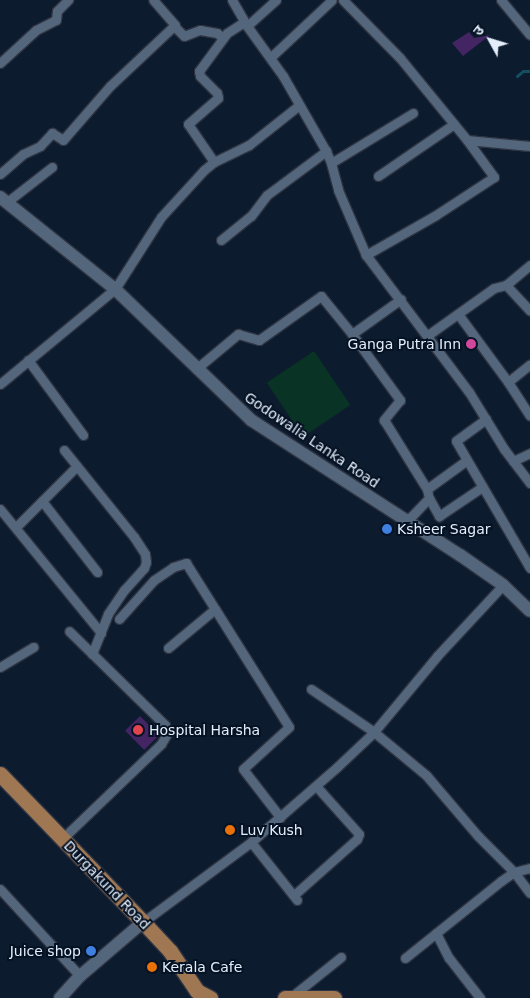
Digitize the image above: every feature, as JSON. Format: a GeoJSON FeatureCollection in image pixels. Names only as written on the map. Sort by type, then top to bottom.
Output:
{"type":"FeatureCollection","features":[{"type":"Feature","properties":{"kind":"main road","name":"Durgakund Road"},"geometry":{"type":"LineString","coordinates":[[0,774],[143,922],[170,952],[197,991],[210,998]]}},
{"type":"Feature","properties":{"kind":"main road"},"geometry":{"type":"LineString","coordinates":[[288,997],[334,998]]}},
{"type":"Feature","properties":{"kind":"street"},"geometry":{"type":"LineString","coordinates":[[0,63],[36,30],[56,20],[57,11],[68,0]]}},
{"type":"Feature","properties":{"kind":"street"},"geometry":{"type":"LineString","coordinates":[[153,0],[184,36],[200,30],[217,33],[223,38]]}},
{"type":"Feature","properties":{"kind":"street"},"geometry":{"type":"LineString","coordinates":[[232,0],[246,24],[271,57],[326,151],[338,190],[366,255],[470,392],[514,462],[530,483]]}},
{"type":"Feature","properties":{"kind":"street"},"geometry":{"type":"LineString","coordinates":[[214,162],[188,124],[218,98],[217,93],[200,76],[199,71],[223,38],[246,24],[276,0]]}},
{"type":"Feature","properties":{"kind":"street"},"geometry":{"type":"LineString","coordinates":[[271,57],[332,0]]}},
{"type":"Feature","properties":{"kind":"street"},"geometry":{"type":"LineString","coordinates":[[343,0],[400,58],[467,140],[494,177],[436,215],[366,255]]}},
{"type":"Feature","properties":{"kind":"street"},"geometry":{"type":"LineString","coordinates":[[501,0],[530,35]]}},
{"type":"Feature","properties":{"kind":"street"},"geometry":{"type":"LineString","coordinates":[[0,174],[23,154],[40,146],[52,133],[63,140],[110,86],[174,26]]}},
{"type":"Feature","properties":{"kind":"street"},"geometry":{"type":"LineString","coordinates":[[0,384],[115,289],[161,217],[214,162],[249,145],[298,106]]}},
{"type":"Feature","properties":{"kind":"street"},"geometry":{"type":"LineString","coordinates":[[331,163],[413,113]]}},
{"type":"Feature","properties":{"kind":"street"},"geometry":{"type":"LineString","coordinates":[[378,176],[454,124]]}},
{"type":"Feature","properties":{"kind":"street"},"geometry":{"type":"LineString","coordinates":[[467,140],[530,146]]}},
{"type":"Feature","properties":{"kind":"street"},"geometry":{"type":"LineString","coordinates":[[221,240],[251,216],[267,196],[326,151]]}},
{"type":"Feature","properties":{"kind":"street"},"geometry":{"type":"LineString","coordinates":[[4,200],[52,167]]}},
{"type":"Feature","properties":{"kind":"street","name":"Godowalia Lanka Road"},"geometry":{"type":"LineString","coordinates":[[4,200],[115,289],[251,420],[503,585],[530,611]]}},
{"type":"Feature","properties":{"kind":"street"},"geometry":{"type":"LineString","coordinates":[[428,335],[494,288],[506,285],[530,265]]}},
{"type":"Feature","properties":{"kind":"street"},"geometry":{"type":"LineString","coordinates":[[506,285],[530,311]]}},
{"type":"Feature","properties":{"kind":"street"},"geometry":{"type":"LineString","coordinates":[[196,369],[238,334],[259,340],[321,296],[352,334],[400,400],[384,420],[427,489],[439,516],[482,487]]}},
{"type":"Feature","properties":{"kind":"street"},"geometry":{"type":"LineString","coordinates":[[352,334],[401,300]]}},
{"type":"Feature","properties":{"kind":"street"},"geometry":{"type":"LineString","coordinates":[[458,314],[508,382],[530,416]]}},
{"type":"Feature","properties":{"kind":"street"},"geometry":{"type":"LineString","coordinates":[[28,360],[83,435]]}},
{"type":"Feature","properties":{"kind":"street"},"geometry":{"type":"LineString","coordinates":[[508,382],[530,364]]}},
{"type":"Feature","properties":{"kind":"street"},"geometry":{"type":"LineString","coordinates":[[486,419],[456,441],[530,568]]}},
{"type":"Feature","properties":{"kind":"street"},"geometry":{"type":"LineString","coordinates":[[64,450],[134,537],[145,554],[146,562],[144,568],[116,601],[92,654]]}},
{"type":"Feature","properties":{"kind":"street"},"geometry":{"type":"LineString","coordinates":[[514,462],[530,453]]}},
{"type":"Feature","properties":{"kind":"street"},"geometry":{"type":"LineString","coordinates":[[427,489],[467,460]]}},
{"type":"Feature","properties":{"kind":"street"},"geometry":{"type":"LineString","coordinates":[[16,526],[77,466]]}},
{"type":"Feature","properties":{"kind":"street"},"geometry":{"type":"LineString","coordinates":[[407,521],[430,498]]}},
{"type":"Feature","properties":{"kind":"street"},"geometry":{"type":"LineString","coordinates":[[42,501],[97,572]]}},
{"type":"Feature","properties":{"kind":"street"},"geometry":{"type":"LineString","coordinates":[[0,509],[16,526],[101,633]]}},
{"type":"Feature","properties":{"kind":"street"},"geometry":{"type":"LineString","coordinates":[[119,619],[154,580],[173,568],[186,563],[289,727],[243,770],[280,817]]}},
{"type":"Feature","properties":{"kind":"street"},"geometry":{"type":"LineString","coordinates":[[60,998],[80,976],[143,922],[251,842],[316,786],[374,732],[438,656],[503,585]]}},
{"type":"Feature","properties":{"kind":"street"},"geometry":{"type":"LineString","coordinates":[[168,648],[215,609]]}},
{"type":"Feature","properties":{"kind":"street"},"geometry":{"type":"LineString","coordinates":[[63,838],[161,744],[168,732],[165,725],[69,631]]}},
{"type":"Feature","properties":{"kind":"street"},"geometry":{"type":"LineString","coordinates":[[0,667],[33,647]]}},
{"type":"Feature","properties":{"kind":"street"},"geometry":{"type":"LineString","coordinates":[[311,689],[374,732],[426,775],[478,836],[514,872],[530,893]]}},
{"type":"Feature","properties":{"kind":"street"},"geometry":{"type":"LineString","coordinates":[[251,842],[295,898],[357,838],[358,834],[316,786]]}},
{"type":"Feature","properties":{"kind":"street"},"geometry":{"type":"LineString","coordinates":[[405,958],[514,872],[530,868]]}},
{"type":"Feature","properties":{"kind":"street"},"geometry":{"type":"LineString","coordinates":[[0,889],[80,976]]}},
{"type":"Feature","properties":{"kind":"street"},"geometry":{"type":"LineString","coordinates":[[436,933],[449,958],[480,998]]}},
{"type":"Feature","properties":{"kind":"street"},"geometry":{"type":"LineString","coordinates":[[288,997],[341,957]]}},
{"type":"Feature","properties":{"kind":"green space"},"geometry":{"type":"Polygon","coordinates":[[[314,351],[350,405],[303,437],[267,383],[314,351]]]}},
{"type":"Feature","properties":{"kind":"building"},"geometry":{"type":"Polygon","coordinates":[[[469,32],[474,38],[490,35],[463,56],[452,43],[469,32]]]}},
{"type":"Feature","properties":{"kind":"building"},"geometry":{"type":"Polygon","coordinates":[[[140,716],[159,735],[144,750],[125,731],[140,716]]]}},
{"type":"Feature","properties":{"kind":"waterway"},"geometry":{"type":"LineString","coordinates":[[517,76],[523,71],[530,71]]}},
{"type":"Feature","properties":{"kind":"place","name":"Ganga Putra Inn"},"geometry":{"type":"Point","coordinates":[471,344]}},
{"type":"Feature","properties":{"kind":"place","name":"Ksheer Sagar"},"geometry":{"type":"Point","coordinates":[387,529]}},
{"type":"Feature","properties":{"kind":"place","name":"Hospital Harsha"},"geometry":{"type":"Point","coordinates":[138,730]}},
{"type":"Feature","properties":{"kind":"place","name":"Luv Kush"},"geometry":{"type":"Point","coordinates":[230,830]}},
{"type":"Feature","properties":{"kind":"place","name":"Juice shop"},"geometry":{"type":"Point","coordinates":[91,951]}},
{"type":"Feature","properties":{"kind":"place","name":"Kerala Cafe"},"geometry":{"type":"Point","coordinates":[152,967]}}]}
